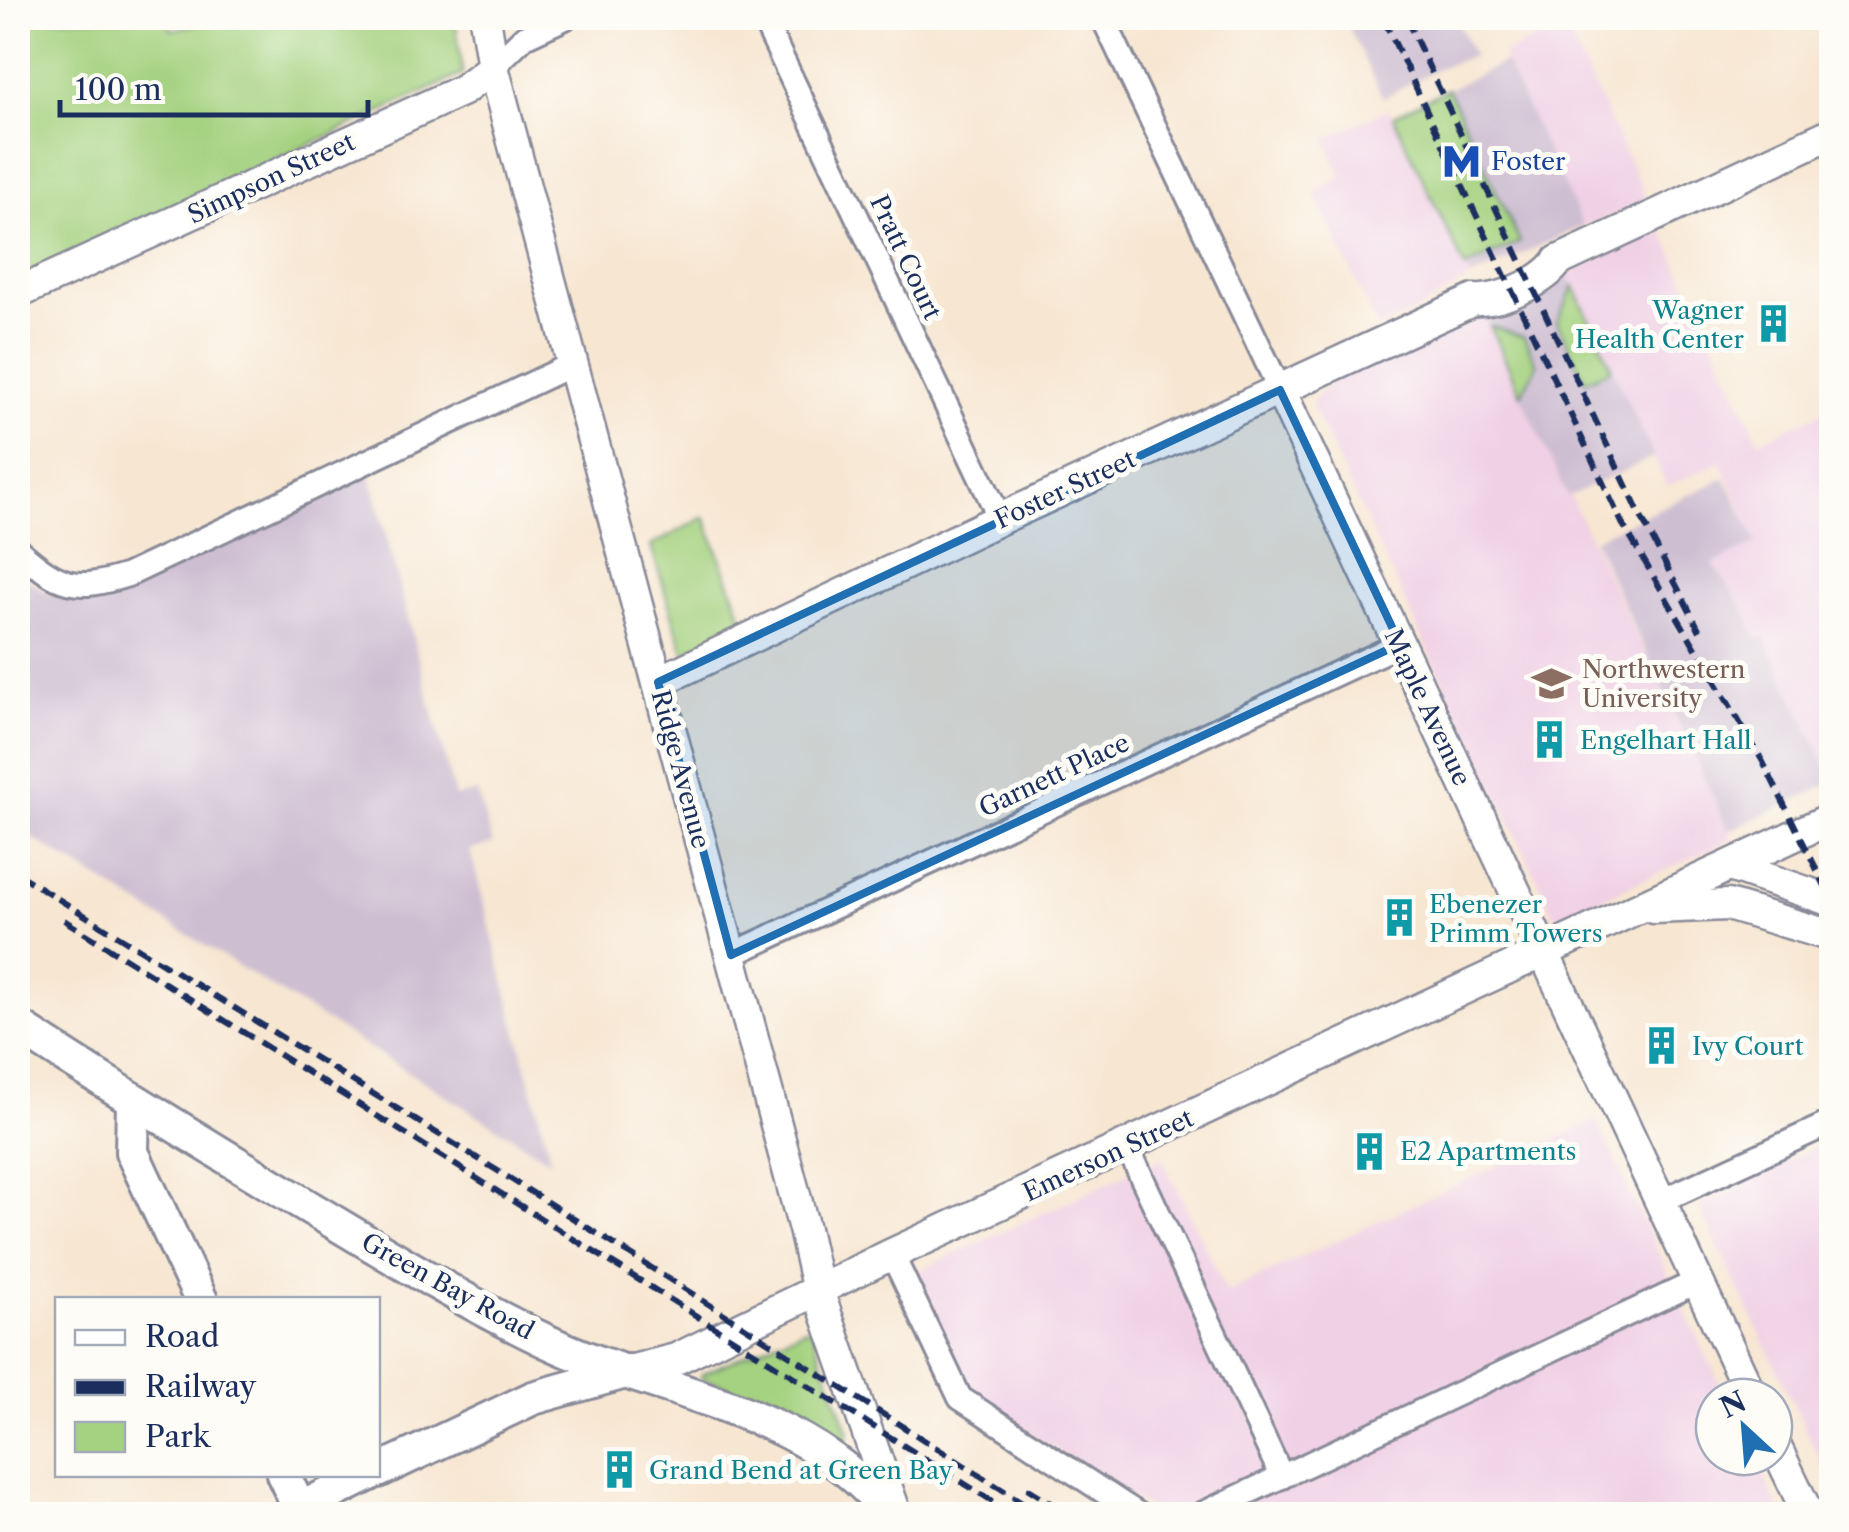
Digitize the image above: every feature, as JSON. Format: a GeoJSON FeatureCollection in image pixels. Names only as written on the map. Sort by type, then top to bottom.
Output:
{"type":"FeatureCollection","features":[{"type":"Feature","properties":{"kind":"main road","name":"Green Bay Road"},"geometry":{"type":"LineString","coordinates":[[18,1026],[133,1101],[427,1276],[546,1341],[788,1432],[837,1460],[893,1514]]}},
{"type":"Feature","properties":{"kind":"main road"},"geometry":{"type":"LineString","coordinates":[[133,1101],[132,1152],[200,1297]]}},
{"type":"Feature","properties":{"kind":"main road","name":"Emerson Street"},"geometry":{"type":"LineString","coordinates":[[380,1470],[533,1398],[630,1372]]}},
{"type":"Feature","properties":{"kind":"main road"},"geometry":{"type":"LineString","coordinates":[[284,1477],[297,1513],[364,1477]]}},
{"type":"Feature","properties":{"kind":"street","name":"Ridge Avenue"},"geometry":{"type":"LineString","coordinates":[[484,18],[493,68],[818,1291],[893,1514]]}},
{"type":"Feature","properties":{"kind":"street","name":"Simpson Street"},"geometry":{"type":"LineString","coordinates":[[18,294],[463,90],[493,68],[524,37],[565,18]]}},
{"type":"Feature","properties":{"kind":"street","name":"Pratt Court"},"geometry":{"type":"LineString","coordinates":[[763,18],[1000,519]]}},
{"type":"Feature","properties":{"kind":"street","name":"Maple Avenue"},"geometry":{"type":"LineString","coordinates":[[1112,20],[1280,390],[1743,1377]]}},
{"type":"Feature","properties":{"kind":"street","name":"Foster Street"},"geometry":{"type":"LineString","coordinates":[[658,682],[1474,300],[1489,302],[1550,272],[1558,261],[1832,133]]}},
{"type":"Feature","properties":{"kind":"street"},"geometry":{"type":"LineString","coordinates":[[18,550],[51,578],[74,586],[92,586],[128,575],[573,364]]}},
{"type":"Feature","properties":{"kind":"street","name":"Garnett Place"},"geometry":{"type":"LineString","coordinates":[[731,954],[1400,644]]}},
{"type":"Feature","properties":{"kind":"street","name":"Emerson Street"},"geometry":{"type":"LineString","coordinates":[[630,1372],[676,1359],[892,1254],[1832,818]]}},
{"type":"Feature","properties":{"kind":"street"},"geometry":{"type":"LineString","coordinates":[[1730,866],[1832,902]]}},
{"type":"Feature","properties":{"kind":"street"},"geometry":{"type":"LineString","coordinates":[[1640,908],[1728,905],[1832,936]]}},
{"type":"Feature","properties":{"kind":"street"},"geometry":{"type":"LineString","coordinates":[[1661,1202],[1832,1122]]}},
{"type":"Feature","properties":{"kind":"street"},"geometry":{"type":"LineString","coordinates":[[1128,1146],[1282,1477]]}},
{"type":"Feature","properties":{"kind":"street"},"geometry":{"type":"LineString","coordinates":[[892,1254],[960,1398],[1138,1514]]}},
{"type":"Feature","properties":{"kind":"street"},"geometry":{"type":"LineString","coordinates":[[1202,1514],[1698,1281]]}},
{"type":"Feature","properties":{"kind":"street"},"geometry":{"type":"LineString","coordinates":[[1790,1477],[1808,1514]]}},
{"type":"Feature","properties":{"kind":"highlighted area"},"geometry":{"type":"Polygon","coordinates":[[[1280,390],[1400,644],[731,955],[658,682],[1280,390]]]}},
{"type":"Feature","properties":{"kind":"shaded area"},"geometry":{"type":"Polygon","coordinates":[[[1344,18],[1455,18],[1474,56],[1438,68],[1383,98],[1344,18]]]}},
{"type":"Feature","properties":{"kind":"shaded area"},"geometry":{"type":"Polygon","coordinates":[[[1564,25],[1648,201],[1583,226],[1502,55],[1564,25]]]}},
{"type":"Feature","properties":{"kind":"shaded area"},"geometry":{"type":"Polygon","coordinates":[[[1505,62],[1583,226],[1470,278],[1393,116],[1505,62]]]}},
{"type":"Feature","properties":{"kind":"shaded area"},"geometry":{"type":"Polygon","coordinates":[[[1388,109],[1470,278],[1423,307],[1378,328],[1314,191],[1343,177],[1325,139],[1388,109]]]}},
{"type":"Feature","properties":{"kind":"shaded area"},"geometry":{"type":"Polygon","coordinates":[[[1661,227],[1759,441],[1831,408],[1831,778],[1764,638],[1757,640],[1743,608],[1713,564],[1756,543],[1721,462],[1667,486],[1568,275],[1661,227]]]}},
{"type":"Feature","properties":{"kind":"shaded area"},"geometry":{"type":"Polygon","coordinates":[[[1568,275],[1654,457],[1568,497],[1484,315],[1568,275]]]}},
{"type":"Feature","properties":{"kind":"shaded area","name":"Northwestern University"},"geometry":{"type":"Polygon","coordinates":[[[1484,315],[1733,839],[1561,917],[1554,915],[1312,406],[1331,382],[1462,321],[1484,315]]]}},
{"type":"Feature","properties":{"kind":"shaded area"},"geometry":{"type":"Polygon","coordinates":[[[370,474],[455,797],[477,792],[493,844],[470,850],[551,1161],[18,829],[18,572],[42,590],[59,596],[95,600],[111,596],[370,474]]]}},
{"type":"Feature","properties":{"kind":"shaded area"},"geometry":{"type":"Polygon","coordinates":[[[1725,478],[1757,543],[1713,564],[1743,608],[1757,639],[1764,637],[1832,778],[1831,783],[1729,831],[1593,539],[1725,478]]]}},
{"type":"Feature","properties":{"kind":"shaded area"},"geometry":{"type":"Polygon","coordinates":[[[1596,1120],[1717,1377],[1694,1377],[1694,1477],[1764,1477],[1782,1514],[1159,1514],[971,1397],[912,1274],[1162,1158],[1227,1292],[1596,1120]]]}},
{"type":"Feature","properties":{"kind":"shaded area"},"geometry":{"type":"Polygon","coordinates":[[[1831,1139],[1831,1482],[1794,1405],[1794,1377],[1781,1377],[1699,1206],[1831,1139]]]}},
{"type":"Feature","properties":{"kind":"green space"},"geometry":{"type":"Polygon","coordinates":[[[18,18],[168,18],[171,30],[206,22],[206,18],[455,18],[463,74],[18,279],[18,18]]]}},
{"type":"Feature","properties":{"kind":"green space"},"geometry":{"type":"Polygon","coordinates":[[[1448,89],[1520,242],[1465,268],[1393,116],[1448,89]]]}},
{"type":"Feature","properties":{"kind":"green space"},"geometry":{"type":"Polygon","coordinates":[[[1574,286],[1612,368],[1585,381],[1557,322],[1574,286]]]}},
{"type":"Feature","properties":{"kind":"green space"},"geometry":{"type":"Polygon","coordinates":[[[1490,326],[1524,337],[1537,365],[1521,394],[1490,326]]]}},
{"type":"Feature","properties":{"kind":"green space"},"geometry":{"type":"Polygon","coordinates":[[[705,517],[745,624],[684,653],[651,546],[705,517]]]}},
{"type":"Feature","properties":{"kind":"green space"},"geometry":{"type":"Polygon","coordinates":[[[811,1329],[849,1433],[844,1441],[837,1441],[759,1398],[701,1378],[702,1374],[811,1329]]]}},
{"type":"Feature","properties":{"kind":"railway"},"geometry":{"type":"LineString","coordinates":[[1383,18],[1623,525],[1762,760],[1832,900]]}},
{"type":"Feature","properties":{"kind":"railway"},"geometry":{"type":"LineString","coordinates":[[1406,18],[1641,517],[1700,631]]}},
{"type":"Feature","properties":{"kind":"railway"},"geometry":{"type":"LineString","coordinates":[[18,874],[1041,1514]]}},
{"type":"Feature","properties":{"kind":"railway"},"geometry":{"type":"LineString","coordinates":[[64,920],[1013,1514]]}},
{"type":"Feature","properties":{"kind":"railway"},"geometry":{"type":"LineString","coordinates":[[1027,1488],[1069,1514]]}},
{"type":"Feature","properties":{"kind":"place","name":"Foster"},"geometry":{"type":"Point","coordinates":[1461,161]}},
{"type":"Feature","properties":{"kind":"place","name":"Wagner Health Center"},"geometry":{"type":"Point","coordinates":[1774,324]}},
{"type":"Feature","properties":{"kind":"place","name":"Northwestern University"},"geometry":{"type":"Point","coordinates":[1552,683]}},
{"type":"Feature","properties":{"kind":"place","name":"Engelhart Hall"},"geometry":{"type":"Point","coordinates":[1550,740]}},
{"type":"Feature","properties":{"kind":"place","name":"Ebenezer Primm Towers"},"geometry":{"type":"Point","coordinates":[1399,918]}},
{"type":"Feature","properties":{"kind":"place","name":"Ivy Court"},"geometry":{"type":"Point","coordinates":[1662,1046]}},
{"type":"Feature","properties":{"kind":"place","name":"E2 Apartments"},"geometry":{"type":"Point","coordinates":[1370,1151]}},
{"type":"Feature","properties":{"kind":"place","name":"Grand Bend at Green Bay"},"geometry":{"type":"Point","coordinates":[619,1470]}}]}
